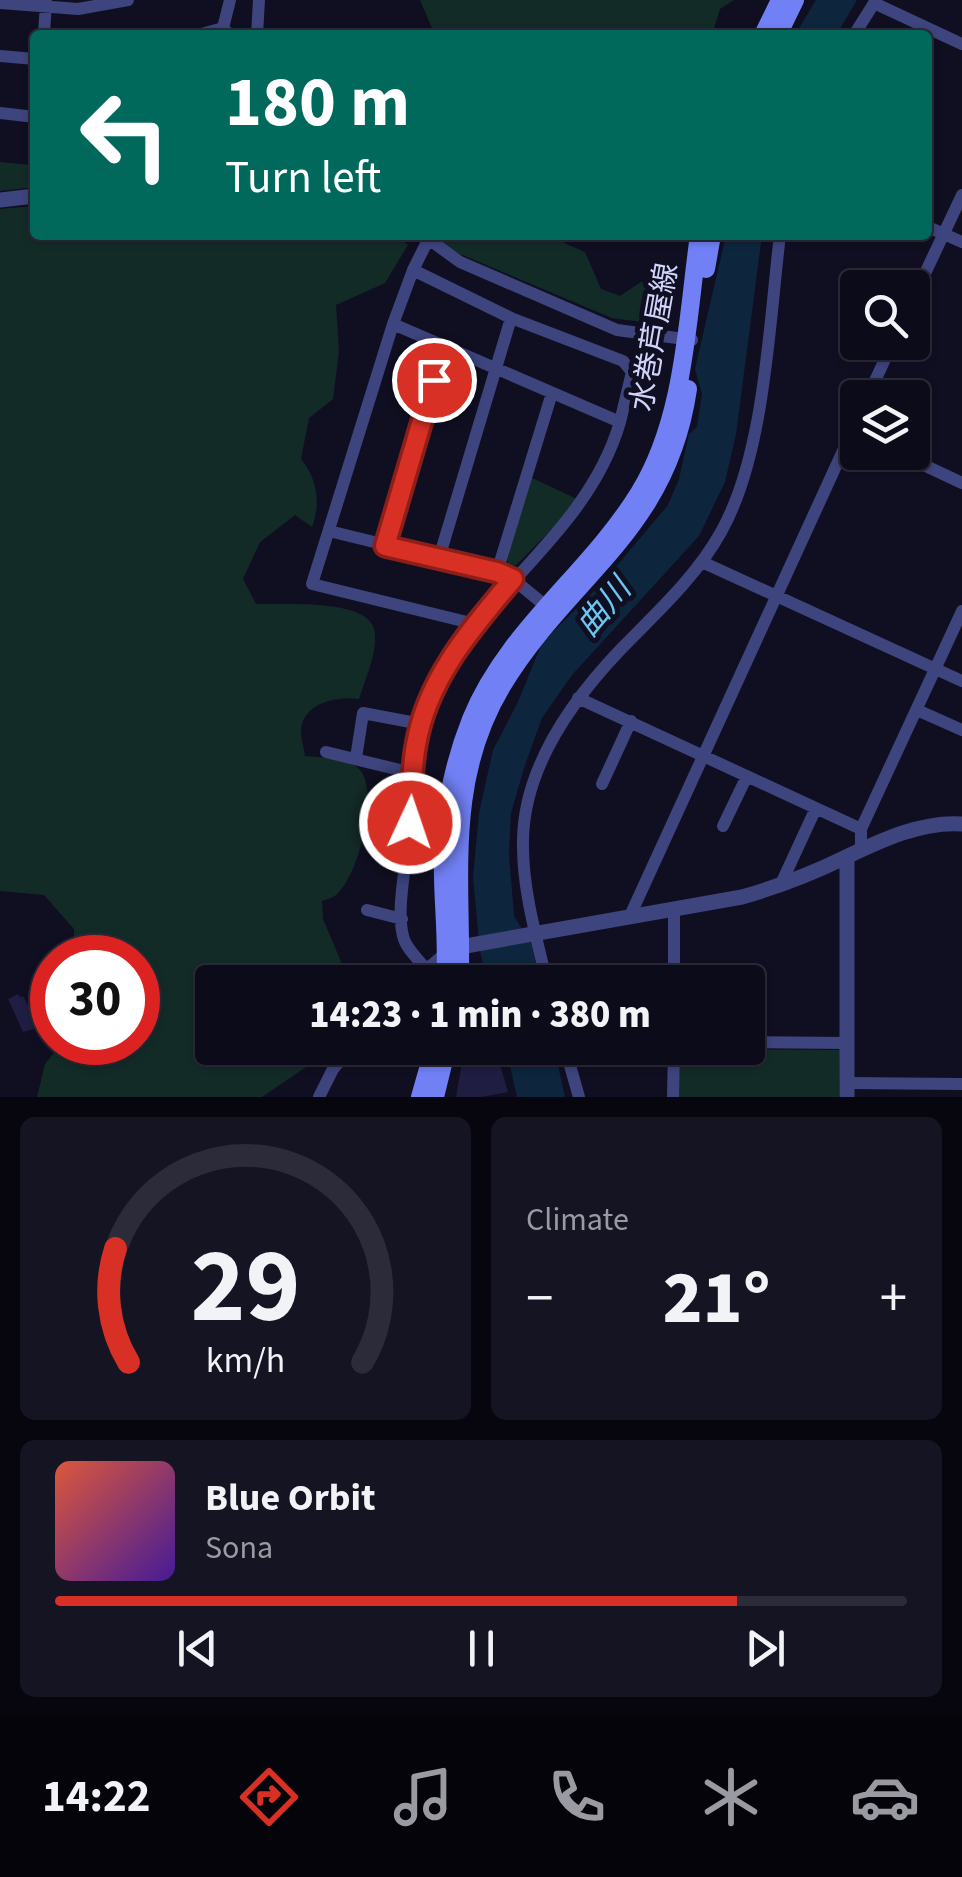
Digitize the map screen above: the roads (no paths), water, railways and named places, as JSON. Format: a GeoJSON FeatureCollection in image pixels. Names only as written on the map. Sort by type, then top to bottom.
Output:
{"type":"FeatureCollection","features":[{"type":"Feature","properties":{"kind":"main road"},"geometry":{"type":"LineString","coordinates":[[765,30],[780,0]]}},
{"type":"Feature","properties":{"kind":"main road"},"geometry":{"type":"LineString","coordinates":[[780,30],[795,0]]}},
{"type":"Feature","properties":{"kind":"main road","name":"水巻芦屋線"},"geometry":{"type":"LineString","coordinates":[[460,965],[458,832],[474,757],[501,688],[552,610],[635,525],[668,467],[685,405],[699,240]]}},
{"type":"Feature","properties":{"kind":"main road","name":"水巻芦屋線"},"geometry":{"type":"LineString","coordinates":[[689,340],[711,240]]}},
{"type":"Feature","properties":{"kind":"main road","name":"水巻芦屋線"},"geometry":{"type":"LineString","coordinates":[[452,965],[460,947]]}},
{"type":"Feature","properties":{"kind":"main road"},"geometry":{"type":"LineString","coordinates":[[420,1097],[429,1065]]}},
{"type":"Feature","properties":{"kind":"main road"},"geometry":{"type":"LineString","coordinates":[[435,1097],[443,1065]]}},
{"type":"Feature","properties":{"kind":"street"},"geometry":{"type":"LineString","coordinates":[[0,3],[46,4],[78,10],[128,0]]}},
{"type":"Feature","properties":{"kind":"street"},"geometry":{"type":"LineString","coordinates":[[226,30],[230,0]]}},
{"type":"Feature","properties":{"kind":"street"},"geometry":{"type":"LineString","coordinates":[[258,30],[259,0]]}},
{"type":"Feature","properties":{"kind":"street"},"geometry":{"type":"LineString","coordinates":[[857,30],[875,2],[962,44]]}},
{"type":"Feature","properties":{"kind":"street"},"geometry":{"type":"LineString","coordinates":[[44,30],[46,4]]}},
{"type":"Feature","properties":{"kind":"street"},"geometry":{"type":"LineString","coordinates":[[0,56],[30,59]]}},
{"type":"Feature","properties":{"kind":"street"},"geometry":{"type":"LineString","coordinates":[[0,112],[30,116]]}},
{"type":"Feature","properties":{"kind":"street"},"geometry":{"type":"LineString","coordinates":[[927,270],[962,195]]}},
{"type":"Feature","properties":{"kind":"street"},"geometry":{"type":"LineString","coordinates":[[0,200],[30,197]]}},
{"type":"Feature","properties":{"kind":"street"},"geometry":{"type":"LineString","coordinates":[[932,228],[962,242]]}},
{"type":"Feature","properties":{"kind":"street"},"geometry":{"type":"LineString","coordinates":[[425,240],[393,324],[312,584],[475,624]]}},
{"type":"Feature","properties":{"kind":"street"},"geometry":{"type":"LineString","coordinates":[[430,240],[460,262],[617,330],[689,340]]}},
{"type":"Feature","properties":{"kind":"street"},"geometry":{"type":"LineString","coordinates":[[542,965],[533,934],[523,860],[529,804],[549,746],[578,698],[702,562],[722,530],[748,464],[779,240]]}},
{"type":"Feature","properties":{"kind":"street"},"geometry":{"type":"LineString","coordinates":[[413,270],[511,318],[623,361],[632,372],[611,453],[582,504],[457,646],[420,724],[412,773],[402,919],[403,938],[423,965]]}},
{"type":"Feature","properties":{"kind":"street"},"geometry":{"type":"LineString","coordinates":[[439,558],[511,318]]}},
{"type":"Feature","properties":{"kind":"street"},"geometry":{"type":"LineString","coordinates":[[393,324],[620,422]]}},
{"type":"Feature","properties":{"kind":"street"},"geometry":{"type":"LineString","coordinates":[[385,546],[443,346]]}},
{"type":"Feature","properties":{"kind":"street"},"geometry":{"type":"LineString","coordinates":[[497,572],[552,392]]}},
{"type":"Feature","properties":{"kind":"street"},"geometry":{"type":"LineString","coordinates":[[629,918],[840,463]]}},
{"type":"Feature","properties":{"kind":"street"},"geometry":{"type":"LineString","coordinates":[[930,468],[962,483]]}},
{"type":"Feature","properties":{"kind":"street"},"geometry":{"type":"LineString","coordinates":[[329,531],[497,572],[513,579],[552,610]]}},
{"type":"Feature","properties":{"kind":"street"},"geometry":{"type":"LineString","coordinates":[[702,562],[962,680]]}},
{"type":"Feature","properties":{"kind":"street"},"geometry":{"type":"LineString","coordinates":[[962,611],[861,829],[854,853],[847,1090],[962,1084]]}},
{"type":"Feature","properties":{"kind":"street"},"geometry":{"type":"LineString","coordinates":[[578,698],[861,829]]}},
{"type":"Feature","properties":{"kind":"street"},"geometry":{"type":"LineString","coordinates":[[917,710],[962,730]]}},
{"type":"Feature","properties":{"kind":"street"},"geometry":{"type":"LineString","coordinates":[[356,758],[362,713],[420,724]]}},
{"type":"Feature","properties":{"kind":"street"},"geometry":{"type":"LineString","coordinates":[[602,784],[630,721]]}},
{"type":"Feature","properties":{"kind":"street"},"geometry":{"type":"LineString","coordinates":[[326,752],[412,773]]}},
{"type":"Feature","properties":{"kind":"street"},"geometry":{"type":"LineString","coordinates":[[723,826],[747,776]]}},
{"type":"Feature","properties":{"kind":"street"},"geometry":{"type":"LineString","coordinates":[[780,886],[816,808]]}},
{"type":"Feature","properties":{"kind":"street"},"geometry":{"type":"LineString","coordinates":[[430,965],[460,947],[742,897],[780,886],[922,828],[962,824]]}},
{"type":"Feature","properties":{"kind":"street"},"geometry":{"type":"LineString","coordinates":[[674,909],[674,965]]}},
{"type":"Feature","properties":{"kind":"street"},"geometry":{"type":"LineString","coordinates":[[366,910],[402,919]]}},
{"type":"Feature","properties":{"kind":"street"},"geometry":{"type":"LineString","coordinates":[[765,1042],[848,1043]]}},
{"type":"Feature","properties":{"kind":"street"},"geometry":{"type":"LineString","coordinates":[[318,1097],[337,1065]]}},
{"type":"Feature","properties":{"kind":"street"},"geometry":{"type":"LineString","coordinates":[[570,1065],[579,1097]]}},
{"type":"Feature","properties":{"kind":"street"},"geometry":{"type":"LineString","coordinates":[[673,1097],[674,1065]]}},
{"type":"Feature","properties":{"kind":"water"},"geometry":{"type":"Polygon","coordinates":[[[816,0],[857,0],[839,30],[798,30],[816,0]]]}},
{"type":"Feature","properties":{"kind":"water","name":"曲川"},"geometry":{"type":"Polygon","coordinates":[[[725,240],[761,240],[736,434],[725,482],[699,536],[572,675],[542,718],[511,813],[509,854],[514,916],[532,945],[536,965],[483,965],[473,877],[479,813],[493,750],[542,643],[604,581],[668,505],[679,479],[689,434],[697,427],[702,394],[695,369],[725,240]]]}},
{"type":"Feature","properties":{"kind":"water"},"geometry":{"type":"Polygon","coordinates":[[[510,1065],[558,1065],[565,1097],[517,1097],[510,1065]]]}}]}
